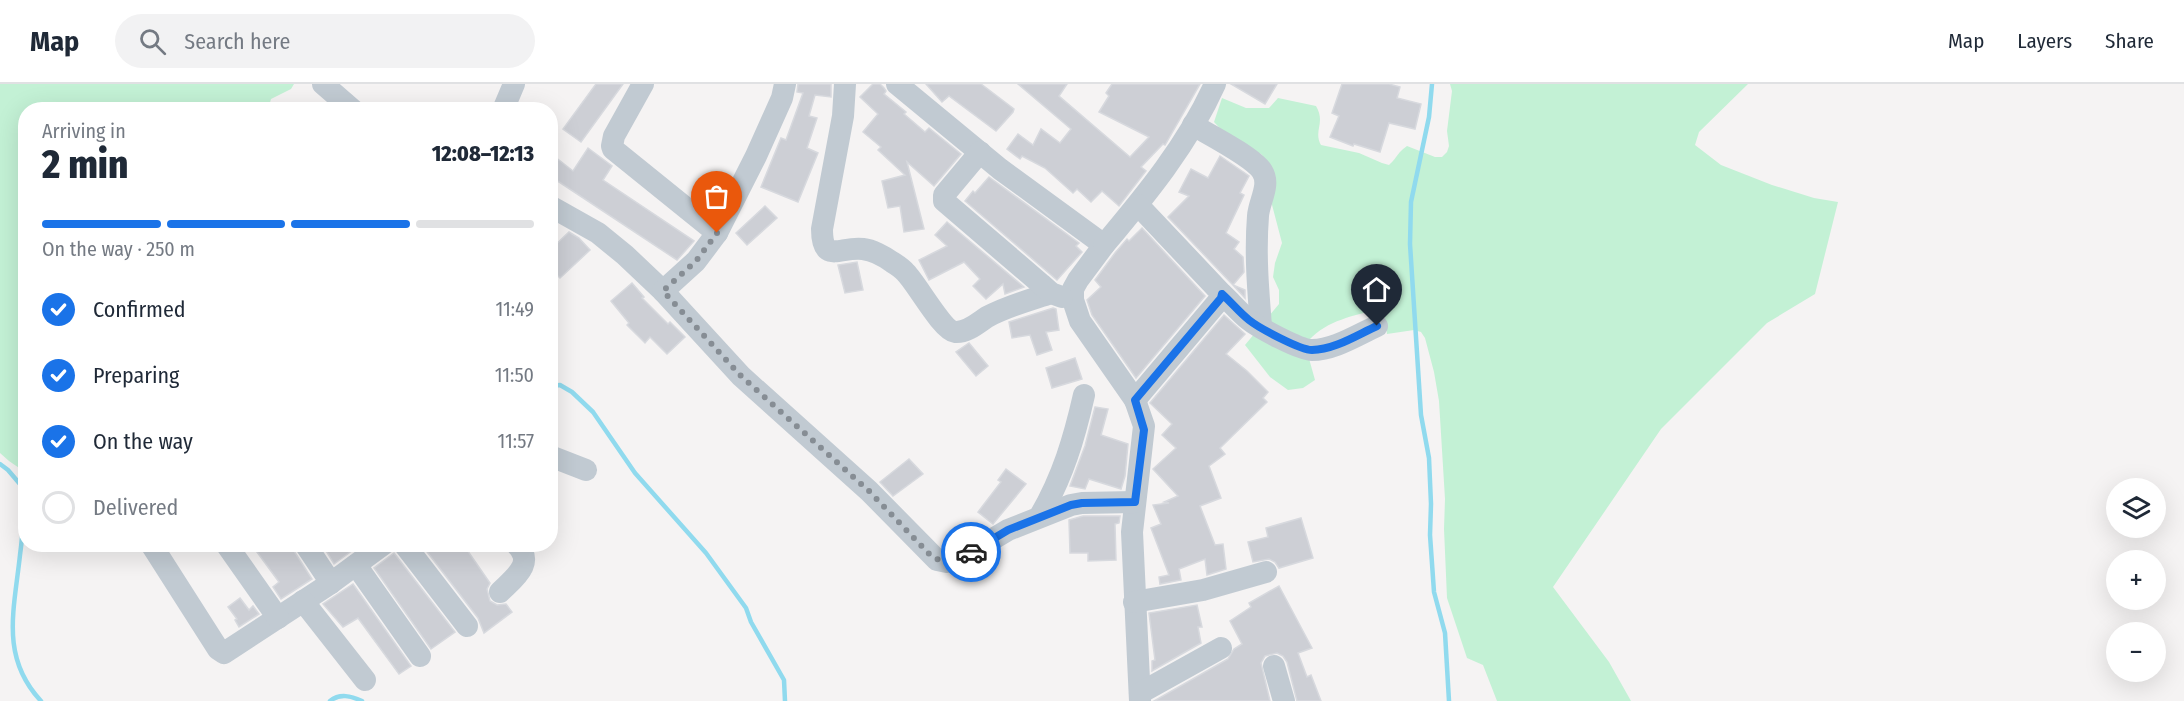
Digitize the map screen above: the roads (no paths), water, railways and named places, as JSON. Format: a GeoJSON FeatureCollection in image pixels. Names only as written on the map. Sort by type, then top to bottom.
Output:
{"type":"FeatureCollection","features":[{"type":"Feature","properties":{"kind":"street"},"geometry":{"type":"LineString","coordinates":[[323,84],[343,102]]}},
{"type":"Feature","properties":{"kind":"street"},"geometry":{"type":"LineString","coordinates":[[506,102],[514,84]]}},
{"type":"Feature","properties":{"kind":"street"},"geometry":{"type":"LineString","coordinates":[[643,84],[614,136],[612,146],[717,233]]}},
{"type":"Feature","properties":{"kind":"street"},"geometry":{"type":"LineString","coordinates":[[663,291],[696,261],[717,233],[756,156],[782,98],[785,84]]}},
{"type":"Feature","properties":{"kind":"street"},"geometry":{"type":"LineString","coordinates":[[845,84],[843,117],[822,229],[824,248],[829,251],[862,249],[884,256],[905,271],[950,331],[958,332],[968,329],[999,311],[1052,293]]}},
{"type":"Feature","properties":{"kind":"street"},"geometry":{"type":"LineString","coordinates":[[897,84],[980,152],[1104,245]]}},
{"type":"Feature","properties":{"kind":"street"},"geometry":{"type":"LineString","coordinates":[[1215,84],[1193,125],[1138,205],[1078,280],[1073,300],[1080,321],[1135,400],[1144,430],[1132,531],[1140,697],[1221,648]]}},
{"type":"Feature","properties":{"kind":"street"},"geometry":{"type":"LineString","coordinates":[[1193,125],[1255,164],[1264,174],[1265,187],[1258,213],[1256,258],[1261,326]]}},
{"type":"Feature","properties":{"kind":"street"},"geometry":{"type":"LineString","coordinates":[[980,152],[944,195],[944,201],[1052,293],[1073,300]]}},
{"type":"Feature","properties":{"kind":"street"},"geometry":{"type":"LineString","coordinates":[[1138,205],[1222,294],[1250,320],[1295,346],[1310,350],[1323,349],[1377,326]]}},
{"type":"Feature","properties":{"kind":"street"},"geometry":{"type":"LineString","coordinates":[[558,210],[598,232],[612,243],[663,291],[741,376],[869,491],[937,560],[947,562],[961,558],[1008,530],[1077,503],[1135,502]]}},
{"type":"Feature","properties":{"kind":"street"},"geometry":{"type":"LineString","coordinates":[[1135,400],[1222,294]]}},
{"type":"Feature","properties":{"kind":"street"},"geometry":{"type":"LineString","coordinates":[[1040,516],[1054,493],[1067,459],[1079,421],[1084,395]]}},
{"type":"Feature","properties":{"kind":"street"},"geometry":{"type":"LineString","coordinates":[[558,459],[586,470]]}},
{"type":"Feature","properties":{"kind":"street"},"geometry":{"type":"LineString","coordinates":[[156,552],[221,652],[226,652],[377,552]]}},
{"type":"Feature","properties":{"kind":"street"},"geometry":{"type":"LineString","coordinates":[[232,552],[278,618]]}},
{"type":"Feature","properties":{"kind":"street"},"geometry":{"type":"LineString","coordinates":[[310,552],[331,583]]}},
{"type":"Feature","properties":{"kind":"street"},"geometry":{"type":"LineString","coordinates":[[395,552],[467,626]]}},
{"type":"Feature","properties":{"kind":"street"},"geometry":{"type":"LineString","coordinates":[[500,592],[521,572],[525,563],[522,552]]}},
{"type":"Feature","properties":{"kind":"street"},"geometry":{"type":"LineString","coordinates":[[356,565],[420,656]]}},
{"type":"Feature","properties":{"kind":"street"},"geometry":{"type":"LineString","coordinates":[[1134,602],[1203,590],[1266,572]]}},
{"type":"Feature","properties":{"kind":"street"},"geometry":{"type":"LineString","coordinates":[[303,601],[365,680]]}},
{"type":"Feature","properties":{"kind":"street"},"geometry":{"type":"LineString","coordinates":[[1274,666],[1284,701]]}},
{"type":"Feature","properties":{"kind":"waterway"},"geometry":{"type":"LineString","coordinates":[[1432,84],[1429,117],[1411,202],[1410,244],[1421,415],[1429,458],[1430,535],[1434,592],[1445,633],[1449,701]]}},
{"type":"Feature","properties":{"kind":"waterway"},"geometry":{"type":"LineString","coordinates":[[558,385],[572,392],[593,412],[635,473],[706,553],[746,608],[751,622],[784,680],[785,701]]}},
{"type":"Feature","properties":{"kind":"waterway"},"geometry":{"type":"LineString","coordinates":[[0,464],[18,482]]}},
{"type":"Feature","properties":{"kind":"waterway"},"geometry":{"type":"LineString","coordinates":[[20,552],[13,614],[15,650],[28,684],[41,701]]}},
{"type":"Feature","properties":{"kind":"waterway"},"geometry":{"type":"LineString","coordinates":[[330,701],[346,696],[362,701]]}}]}
